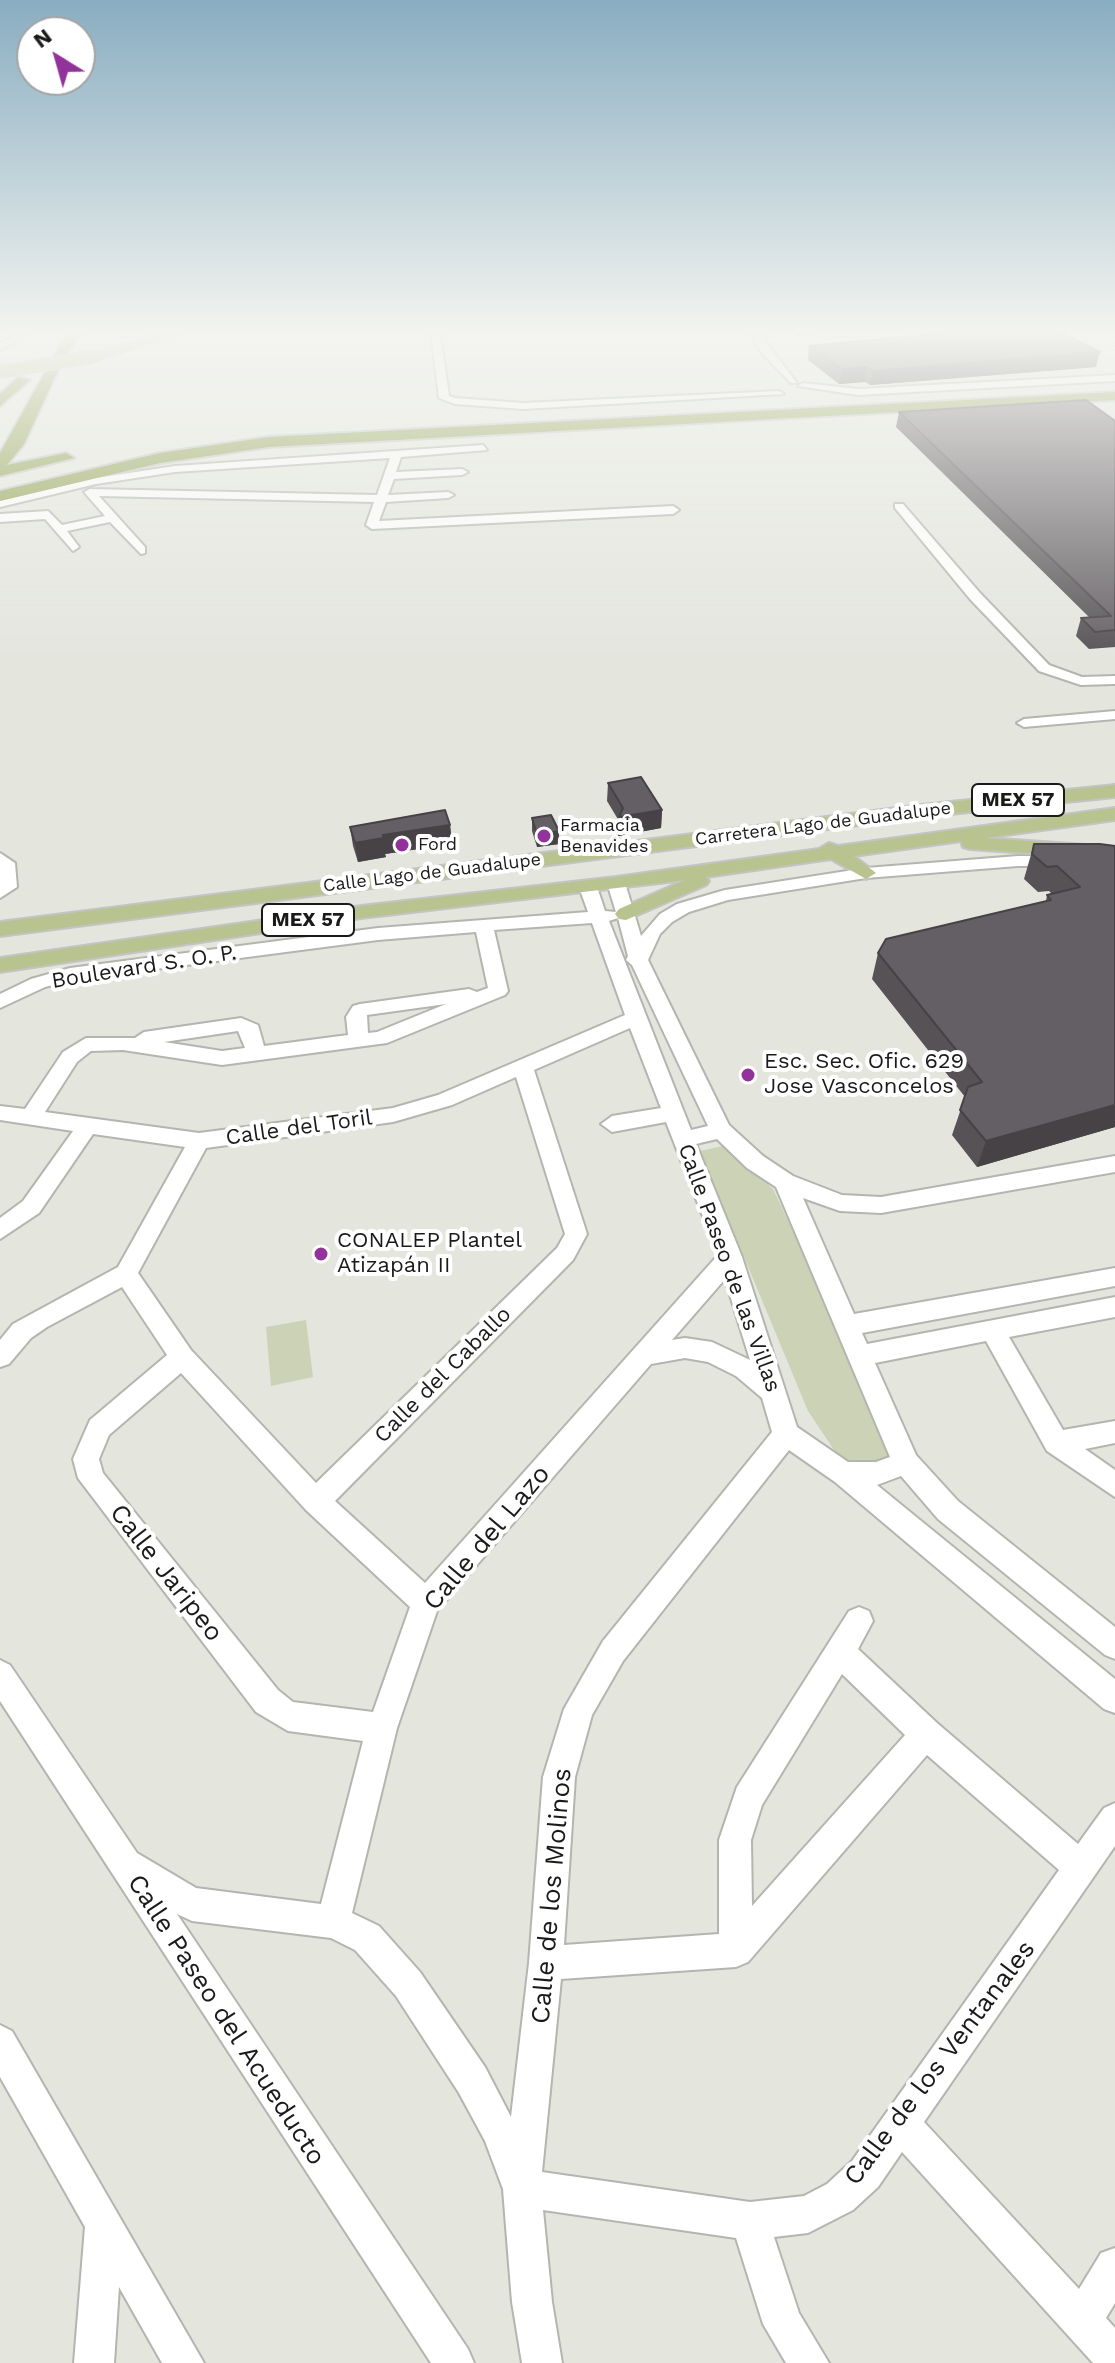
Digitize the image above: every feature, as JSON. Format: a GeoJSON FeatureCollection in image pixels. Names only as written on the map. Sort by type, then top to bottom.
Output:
{"type":"FeatureCollection","features":[{"type":"Feature","properties":{"kind":"highway"},"geometry":{"type":"LineString","coordinates":[[6,467],[16,443]]}},
{"type":"Feature","properties":{"kind":"highway"},"geometry":{"type":"LineString","coordinates":[[130,447],[172,443]]}},
{"type":"Feature","properties":{"kind":"highway"},"geometry":{"type":"LineString","coordinates":[[0,496],[160,458],[267,443]]}},
{"type":"Feature","properties":{"kind":"highway"},"geometry":{"type":"LineString","coordinates":[[6,467],[85,452]]}},
{"type":"Feature","properties":{"kind":"main road","name":"Carretera Lago de Guadalupe"},"geometry":{"type":"LineString","coordinates":[[579,856],[921,811],[1115,791]]}},
{"type":"Feature","properties":{"kind":"main road"},"geometry":{"type":"LineString","coordinates":[[921,811],[1115,829]]}},
{"type":"Feature","properties":{"kind":"main road","name":"Carretera Lago de Guadalupe"},"geometry":{"type":"LineString","coordinates":[[616,883],[1115,814]]}},
{"type":"Feature","properties":{"kind":"main road"},"geometry":{"type":"LineString","coordinates":[[830,823],[818,838],[834,853],[866,873]]}},
{"type":"Feature","properties":{"kind":"main road"},"geometry":{"type":"LineString","coordinates":[[931,839],[1115,853]]}},
{"type":"Feature","properties":{"kind":"main road"},"geometry":{"type":"LineString","coordinates":[[971,866],[999,846]]}},
{"type":"Feature","properties":{"kind":"main road"},"geometry":{"type":"LineString","coordinates":[[579,856],[603,865],[616,883]]}},
{"type":"Feature","properties":{"kind":"main road","name":"Calle Lago de Guadalupe"},"geometry":{"type":"LineString","coordinates":[[0,929],[579,856]]}},
{"type":"Feature","properties":{"kind":"main road"},"geometry":{"type":"LineString","coordinates":[[626,914],[725,869]]}},
{"type":"Feature","properties":{"kind":"main road"},"geometry":{"type":"LineString","coordinates":[[361,882],[335,898],[347,908],[361,912]]}},
{"type":"Feature","properties":{"kind":"main road","name":"Calle Lago de Guadalupe"},"geometry":{"type":"LineString","coordinates":[[0,965],[361,912],[616,883]]}},
{"type":"Feature","properties":{"kind":"street"},"geometry":{"type":"LineString","coordinates":[[0,504],[50,491],[175,469],[483,448]]}},
{"type":"Feature","properties":{"kind":"street"},"geometry":{"type":"LineString","coordinates":[[397,453],[371,521],[379,526],[673,510]]}},
{"type":"Feature","properties":{"kind":"street"},"geometry":{"type":"LineString","coordinates":[[311,488],[326,458]]}},
{"type":"Feature","properties":{"kind":"street"},"geometry":{"type":"LineString","coordinates":[[389,476],[462,472]]}},
{"type":"Feature","properties":{"kind":"street"},"geometry":{"type":"LineString","coordinates":[[50,491],[311,488],[379,499],[448,495]]}},
{"type":"Feature","properties":{"kind":"street"},"geometry":{"type":"LineString","coordinates":[[90,492],[141,550]]}},
{"type":"Feature","properties":{"kind":"street"},"geometry":{"type":"LineString","coordinates":[[907,510],[986,608],[1044,668],[1081,681],[1115,680]]}},
{"type":"Feature","properties":{"kind":"street"},"geometry":{"type":"LineString","coordinates":[[0,518],[44,514],[61,529],[73,547]]}},
{"type":"Feature","properties":{"kind":"street"},"geometry":{"type":"LineString","coordinates":[[61,529],[114,518]]}},
{"type":"Feature","properties":{"kind":"street"},"geometry":{"type":"LineString","coordinates":[[1065,673],[1115,670]]}},
{"type":"Feature","properties":{"kind":"street"},"geometry":{"type":"LineString","coordinates":[[1024,723],[1115,715]]}},
{"type":"Feature","properties":{"kind":"street"},"geometry":{"type":"LineString","coordinates":[[2,859],[3,891]]}},
{"type":"Feature","properties":{"kind":"street"},"geometry":{"type":"LineString","coordinates":[[615,963],[639,960],[652,932],[683,908],[725,895],[866,873],[1062,861],[1115,865]]}},
{"type":"Feature","properties":{"kind":"street","name":"Calle Paseo de las Villas"},"geometry":{"type":"LineString","coordinates":[[616,883],[639,960],[721,1130],[755,1162],[785,1182],[840,1203],[881,1205],[1115,1164]]}},
{"type":"Feature","properties":{"kind":"street","name":"Calle Paseo de las Villas"},"geometry":{"type":"LineString","coordinates":[[588,887],[682,1140],[730,1257],[786,1434]]}},
{"type":"Feature","properties":{"kind":"street","name":"Boulevard S. O. P."},"geometry":{"type":"LineString","coordinates":[[0,1002],[38,983],[70,974],[378,934],[626,914]]}},
{"type":"Feature","properties":{"kind":"street"},"geometry":{"type":"LineString","coordinates":[[484,925],[498,991]]}},
{"type":"Feature","properties":{"kind":"street"},"geometry":{"type":"LineString","coordinates":[[123,1043],[207,1057],[359,1041],[392,1034],[498,991]]}},
{"type":"Feature","properties":{"kind":"street"},"geometry":{"type":"LineString","coordinates":[[359,1041],[356,1017],[368,1007],[498,991]]}},
{"type":"Feature","properties":{"kind":"street","name":"Calle del Toril"},"geometry":{"type":"LineString","coordinates":[[126,1274],[199,1141],[393,1115],[445,1100],[636,1018]]}},
{"type":"Feature","properties":{"kind":"street"},"geometry":{"type":"LineString","coordinates":[[29,1119],[76,1050],[241,1024],[251,1030],[256,1054]]}},
{"type":"Feature","properties":{"kind":"street","name":"Calle del Caballo"},"geometry":{"type":"LineString","coordinates":[[316,1501],[565,1254],[576,1234],[523,1066]]}},
{"type":"Feature","properties":{"kind":"street"},"geometry":{"type":"LineString","coordinates":[[0,1113],[199,1141]]}},
{"type":"Feature","properties":{"kind":"street"},"geometry":{"type":"LineString","coordinates":[[612,1124],[672,1113]]}},
{"type":"Feature","properties":{"kind":"street"},"geometry":{"type":"LineString","coordinates":[[0,1230],[31,1207],[88,1125]]}},
{"type":"Feature","properties":{"kind":"street"},"geometry":{"type":"LineString","coordinates":[[682,1140],[721,1130]]}},
{"type":"Feature","properties":{"kind":"street"},"geometry":{"type":"LineString","coordinates":[[785,1182],[906,1463],[948,1510],[1115,1645]]}},
{"type":"Feature","properties":{"kind":"street"},"geometry":{"type":"LineString","coordinates":[[0,1206],[31,1207]]}},
{"type":"Feature","properties":{"kind":"street","name":"Calle del Lazo"},"geometry":{"type":"LineString","coordinates":[[333,1922],[382,1728],[426,1603],[730,1257]]}},
{"type":"Feature","properties":{"kind":"street"},"geometry":{"type":"LineString","coordinates":[[0,1357],[22,1331],[38,1320],[126,1274],[182,1357],[316,1501],[426,1603]]}},
{"type":"Feature","properties":{"kind":"street"},"geometry":{"type":"LineString","coordinates":[[849,1325],[1115,1277]]}},
{"type":"Feature","properties":{"kind":"street"},"geometry":{"type":"LineString","coordinates":[[861,1355],[1115,1307]]}},
{"type":"Feature","properties":{"kind":"street"},"geometry":{"type":"LineString","coordinates":[[992,1330],[1056,1443],[1115,1485]]}},
{"type":"Feature","properties":{"kind":"street"},"geometry":{"type":"LineString","coordinates":[[645,1355],[685,1348],[712,1352],[745,1369],[776,1395]]}},
{"type":"Feature","properties":{"kind":"street","name":"Calle Jaripeo"},"geometry":{"type":"LineString","coordinates":[[182,1357],[99,1428],[86,1459],[91,1478],[267,1701],[288,1716],[382,1728]]}},
{"type":"Feature","properties":{"kind":"street"},"geometry":{"type":"LineString","coordinates":[[1056,1443],[1115,1432]]}},
{"type":"Feature","properties":{"kind":"street"},"geometry":{"type":"LineString","coordinates":[[786,1434],[844,1474],[1115,1698]]}},
{"type":"Feature","properties":{"kind":"street","name":"Calle de los Molinos"},"geometry":{"type":"LineString","coordinates":[[542,2363],[532,2302],[522,2188],[546,1963],[559,1777],[579,1709],[613,1651],[786,1434]]}},
{"type":"Feature","properties":{"kind":"street"},"geometry":{"type":"LineString","coordinates":[[844,1474],[876,1474],[906,1463]]}},
{"type":"Feature","properties":{"kind":"street"},"geometry":{"type":"LineString","coordinates":[[736,1950],[735,1840],[748,1798],[859,1621]]}},
{"type":"Feature","properties":{"kind":"street"},"geometry":{"type":"LineString","coordinates":[[839,1651],[926,1734],[1082,1869]]}},
{"type":"Feature","properties":{"kind":"street","name":"Calle Paseo del Acueducto"},"geometry":{"type":"LineString","coordinates":[[0,1675],[454,2363]]}},
{"type":"Feature","properties":{"kind":"street"},"geometry":{"type":"LineString","coordinates":[[546,1963],[736,1950],[926,1734]]}},
{"type":"Feature","properties":{"kind":"street","name":"Calle de los Ventanales"},"geometry":{"type":"LineString","coordinates":[[522,2188],[750,2221],[808,2214],[840,2197],[865,2174],[1115,1819]]}},
{"type":"Feature","properties":{"kind":"street","name":"Calle de los Molinos"},"geometry":{"type":"LineString","coordinates":[[122,1862],[192,1904],[333,1922],[367,1938],[408,1984],[472,2080],[499,2131],[522,2188]]}},
{"type":"Feature","properties":{"kind":"street"},"geometry":{"type":"LineString","coordinates":[[0,2043],[184,2363]]}},
{"type":"Feature","properties":{"kind":"street"},"geometry":{"type":"LineString","coordinates":[[901,2124],[1115,2357]]}},
{"type":"Feature","properties":{"kind":"street"},"geometry":{"type":"LineString","coordinates":[[750,2221],[783,2324],[809,2363]]}},
{"type":"Feature","properties":{"kind":"street"},"geometry":{"type":"LineString","coordinates":[[94,2363],[104,2225]]}},
{"type":"Feature","properties":{"kind":"street"},"geometry":{"type":"LineString","coordinates":[[1082,2320],[1115,2267]]}},
{"type":"Feature","properties":{"kind":"green space"},"geometry":{"type":"Polygon","coordinates":[[[723,1146],[773,1189],[831,1311],[892,1459],[859,1469],[840,1459],[808,1411],[700,1151],[723,1146]]]}},
{"type":"Feature","properties":{"kind":"green space"},"geometry":{"type":"Polygon","coordinates":[[[306,1320],[313,1377],[271,1386],[266,1327],[306,1320]]]}},
{"type":"Feature","properties":{"kind":"building"},"geometry":{"type":"Polygon","coordinates":[[[931,443],[1115,443],[1115,630],[1095,632],[1081,618],[1111,616],[931,443]]]}},
{"type":"Feature","properties":{"kind":"building"},"geometry":{"type":"Polygon","coordinates":[[[641,777],[662,810],[619,817],[623,808],[608,783],[641,777]]]}},
{"type":"Feature","properties":{"kind":"building"},"geometry":{"type":"Polygon","coordinates":[[[445,810],[450,825],[383,835],[383,838],[355,843],[350,827],[445,810]]]}},
{"type":"Feature","properties":{"kind":"building"},"geometry":{"type":"Polygon","coordinates":[[[551,815],[559,831],[537,835],[532,818],[551,815]]]}},
{"type":"Feature","properties":{"kind":"building"},"geometry":{"type":"Polygon","coordinates":[[[1034,844],[1115,846],[1115,1105],[986,1141],[960,1110],[968,1087],[982,1082],[878,953],[886,939],[1051,900],[1047,895],[1080,887],[1057,866],[1047,867],[1032,854],[1034,844]]]}},
{"type":"Feature","properties":{"kind":"place","name":"Farmacia Benavides"},"geometry":{"type":"Point","coordinates":[544,836]}},
{"type":"Feature","properties":{"kind":"place","name":"Ford"},"geometry":{"type":"Point","coordinates":[402,845]}},
{"type":"Feature","properties":{"kind":"place","name":"Esc. Sec. Ofic. 629 Jose Vasconcelos"},"geometry":{"type":"Point","coordinates":[748,1075]}},
{"type":"Feature","properties":{"kind":"place","name":"CONALEP Plantel Atizapán II"},"geometry":{"type":"Point","coordinates":[321,1254]}}]}
